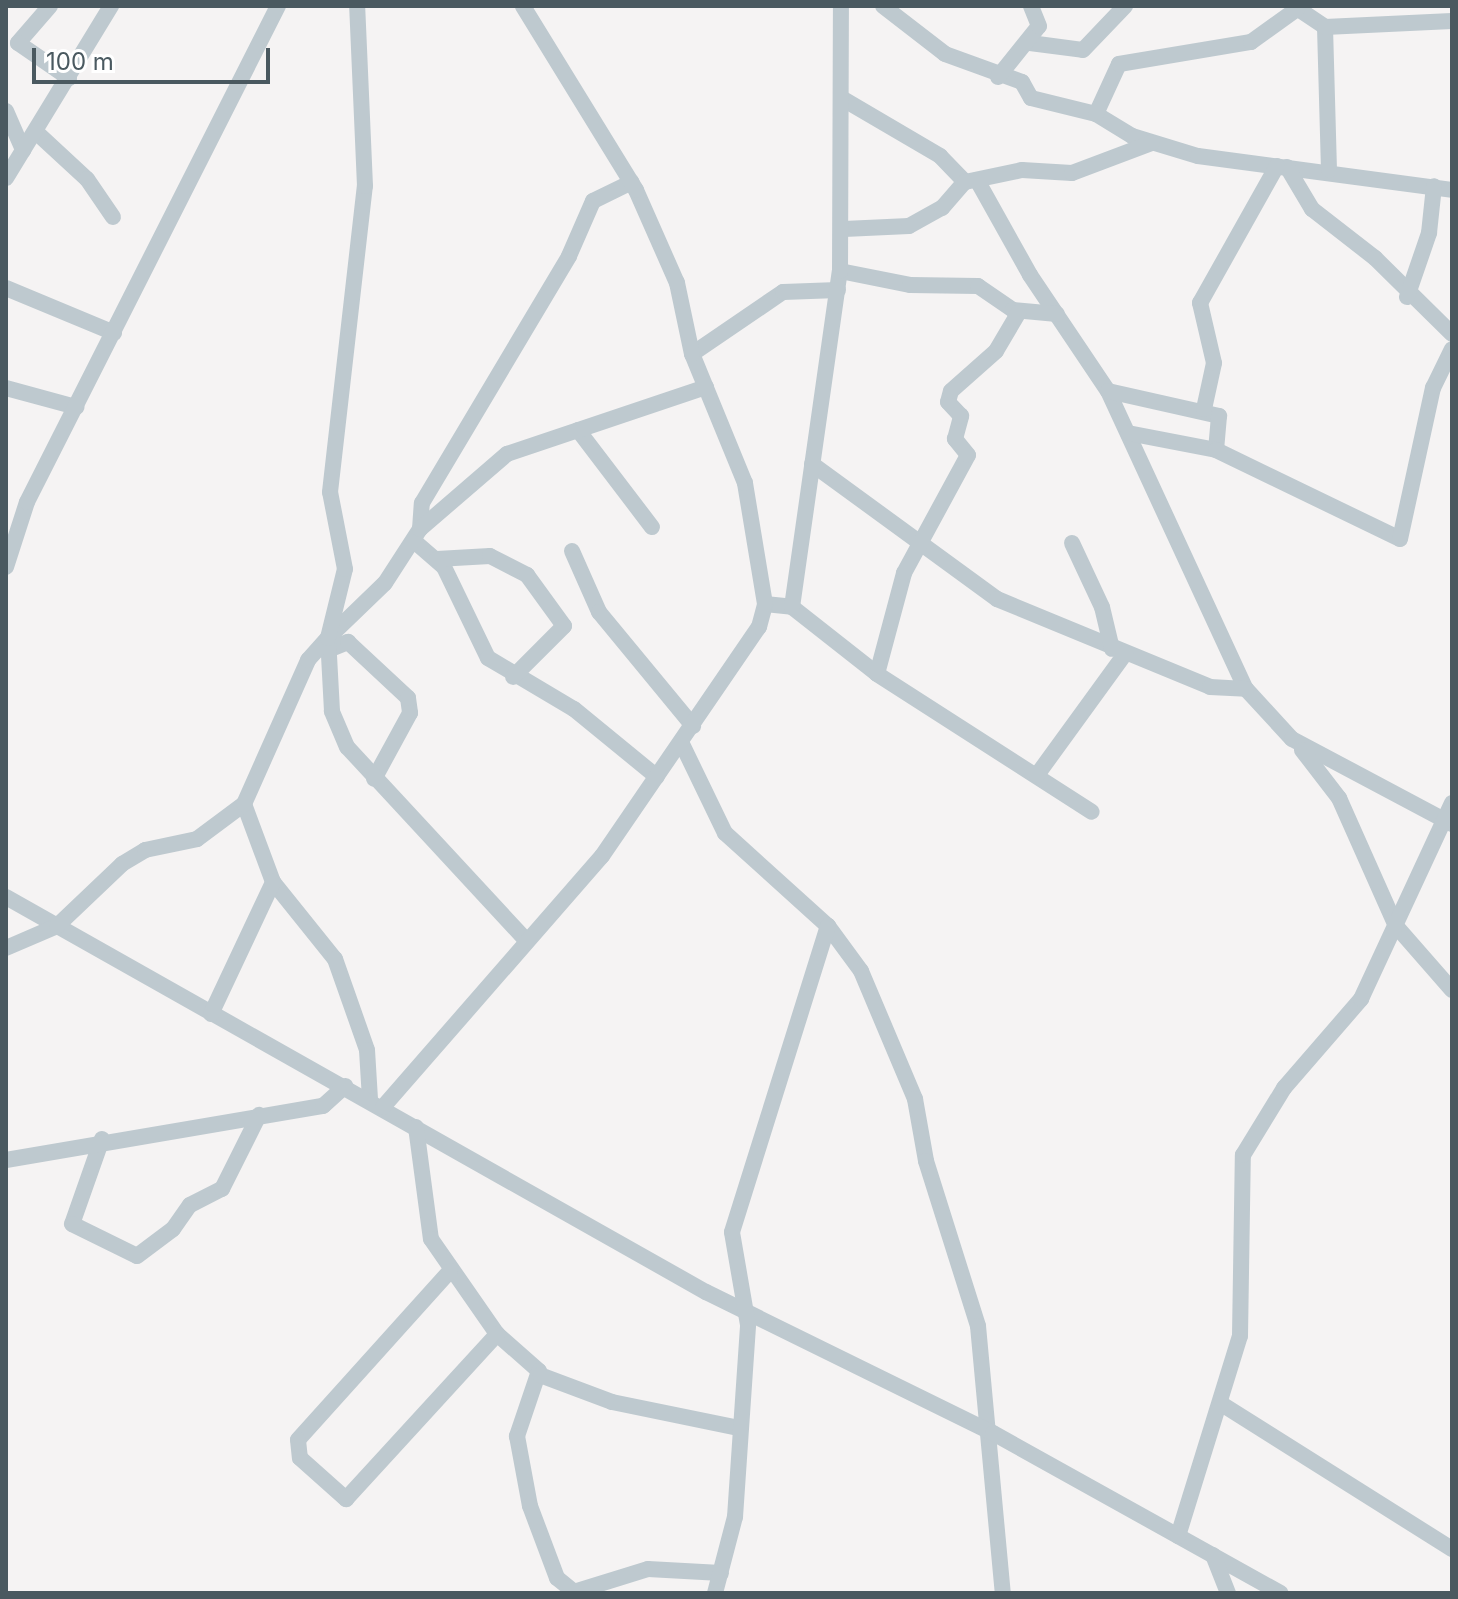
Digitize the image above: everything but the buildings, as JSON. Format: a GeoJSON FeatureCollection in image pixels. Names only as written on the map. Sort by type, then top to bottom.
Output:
{"type":"FeatureCollection","features":[{"type":"Feature","properties":{"kind":"street"},"geometry":{"type":"LineString","coordinates":[[50,6],[13,46],[69,78]]}},
{"type":"Feature","properties":{"kind":"street"},"geometry":{"type":"LineString","coordinates":[[8,169],[36,132],[109,9],[90,6]]}},
{"type":"Feature","properties":{"kind":"street"},"geometry":{"type":"LineString","coordinates":[[6,567],[27,502],[278,6]]}},
{"type":"Feature","properties":{"kind":"street"},"geometry":{"type":"LineString","coordinates":[[357,6],[365,186],[330,492],[345,569],[328,644],[332,711],[374,779],[524,938]]}},
{"type":"Feature","properties":{"kind":"street"},"geometry":{"type":"LineString","coordinates":[[376,1103],[524,938],[560,909],[693,726],[759,627],[765,604],[745,483],[692,354],[677,283],[632,182],[523,6]]}},
{"type":"Feature","properties":{"kind":"street"},"geometry":{"type":"LineString","coordinates":[[792,607],[844,229],[841,6]]}},
{"type":"Feature","properties":{"kind":"street"},"geometry":{"type":"LineString","coordinates":[[883,6],[930,45],[998,77],[1022,82],[1031,98],[1096,114],[1157,142],[1282,166],[1329,170],[1452,190]]}},
{"type":"Feature","properties":{"kind":"street"},"geometry":{"type":"LineString","coordinates":[[998,77],[1030,43],[1040,18],[1031,6]]}},
{"type":"Feature","properties":{"kind":"street"},"geometry":{"type":"LineString","coordinates":[[1030,43],[1083,50],[1125,6]]}},
{"type":"Feature","properties":{"kind":"street"},"geometry":{"type":"LineString","coordinates":[[1096,114],[1119,64],[1251,42],[1296,8],[1325,27],[1452,21]]}},
{"type":"Feature","properties":{"kind":"street"},"geometry":{"type":"LineString","coordinates":[[1325,27],[1329,170]]}},
{"type":"Feature","properties":{"kind":"street"},"geometry":{"type":"LineString","coordinates":[[843,99],[940,156],[971,181],[1108,391],[1246,689],[1292,739],[1339,798],[1396,926],[1452,989]]}},
{"type":"Feature","properties":{"kind":"street"},"geometry":{"type":"LineString","coordinates":[[6,111],[23,150]]}},
{"type":"Feature","properties":{"kind":"street"},"geometry":{"type":"LineString","coordinates":[[36,132],[87,179],[113,217]]}},
{"type":"Feature","properties":{"kind":"street"},"geometry":{"type":"LineString","coordinates":[[844,229],[909,226],[942,208],[971,181],[1022,170],[1072,173],[1157,142]]}},
{"type":"Feature","properties":{"kind":"street"},"geometry":{"type":"LineString","coordinates":[[1282,166],[1312,209],[1375,258],[1407,297],[1452,334]]}},
{"type":"Feature","properties":{"kind":"street"},"geometry":{"type":"LineString","coordinates":[[1204,409],[1214,363],[1200,303],[1282,166]]}},
{"type":"Feature","properties":{"kind":"street"},"geometry":{"type":"LineString","coordinates":[[632,182],[593,201],[569,256],[422,503],[417,535],[437,559],[488,658],[513,677],[574,709],[657,777]]}},
{"type":"Feature","properties":{"kind":"street"},"geometry":{"type":"LineString","coordinates":[[1407,297],[1429,233],[1434,186]]}},
{"type":"Feature","properties":{"kind":"street"},"geometry":{"type":"LineString","coordinates":[[840,271],[910,285],[978,286],[1019,312],[1057,314]]}},
{"type":"Feature","properties":{"kind":"street"},"geometry":{"type":"LineString","coordinates":[[6,288],[114,333]]}},
{"type":"Feature","properties":{"kind":"street"},"geometry":{"type":"LineString","coordinates":[[692,354],[783,292],[838,290]]}},
{"type":"Feature","properties":{"kind":"street"},"geometry":{"type":"LineString","coordinates":[[877,674],[897,592],[920,540],[968,455],[955,439],[961,416],[948,402],[951,391],[996,351],[1019,312]]}},
{"type":"Feature","properties":{"kind":"street"},"geometry":{"type":"LineString","coordinates":[[1128,433],[1216,450],[1400,539],[1433,388],[1452,349]]}},
{"type":"Feature","properties":{"kind":"street"},"geometry":{"type":"LineString","coordinates":[[6,948],[57,926],[122,864],[145,850],[197,839],[244,804],[308,660],[328,644],[385,583],[417,535],[507,454],[706,387]]}},
{"type":"Feature","properties":{"kind":"street"},"geometry":{"type":"LineString","coordinates":[[6,388],[76,407]]}},
{"type":"Feature","properties":{"kind":"street"},"geometry":{"type":"LineString","coordinates":[[1108,391],[1204,409],[1222,418],[1216,450]]}},
{"type":"Feature","properties":{"kind":"street"},"geometry":{"type":"LineString","coordinates":[[578,430],[652,527]]}},
{"type":"Feature","properties":{"kind":"street"},"geometry":{"type":"LineString","coordinates":[[812,464],[997,599],[1118,652],[1210,687],[1246,689]]}},
{"type":"Feature","properties":{"kind":"street"},"geometry":{"type":"LineString","coordinates":[[1072,543],[1102,607],[1118,652]]}},
{"type":"Feature","properties":{"kind":"street"},"geometry":{"type":"LineString","coordinates":[[572,551],[599,612],[693,726]]}},
{"type":"Feature","properties":{"kind":"street"},"geometry":{"type":"LineString","coordinates":[[437,559],[490,556],[527,575],[564,626],[513,677]]}},
{"type":"Feature","properties":{"kind":"street"},"geometry":{"type":"LineString","coordinates":[[765,604],[792,607],[877,674],[1092,812]]}},
{"type":"Feature","properties":{"kind":"street"},"geometry":{"type":"LineString","coordinates":[[328,644],[348,642],[408,698],[410,713],[374,779]]}},
{"type":"Feature","properties":{"kind":"street"},"geometry":{"type":"LineString","coordinates":[[1037,775],[1118,652]]}},
{"type":"Feature","properties":{"kind":"street"},"geometry":{"type":"LineString","coordinates":[[1178,1536],[1240,1336],[1243,1155],[1284,1088],[1361,999],[1449,815],[1292,739]]}},
{"type":"Feature","properties":{"kind":"street"},"geometry":{"type":"LineString","coordinates":[[681,742],[725,833],[828,926],[861,971],[915,1099],[926,1161],[978,1326],[993,1433],[1003,1593]]}},
{"type":"Feature","properties":{"kind":"street"},"geometry":{"type":"LineString","coordinates":[[244,804],[273,882],[335,959],[367,1050],[376,1103]]}},
{"type":"Feature","properties":{"kind":"street"},"geometry":{"type":"LineString","coordinates":[[211,1014],[273,882]]}},
{"type":"Feature","properties":{"kind":"street"},"geometry":{"type":"LineString","coordinates":[[6,897],[746,1312],[993,1433],[1281,1593]]}},
{"type":"Feature","properties":{"kind":"street"},"geometry":{"type":"LineString","coordinates":[[715,1593],[735,1517],[746,1312],[732,1232],[828,926]]}},
{"type":"Feature","properties":{"kind":"street"},"geometry":{"type":"LineString","coordinates":[[6,1160],[102,1139],[323,1106],[345,1086]]}},
{"type":"Feature","properties":{"kind":"street"},"geometry":{"type":"LineString","coordinates":[[102,1139],[72,1224],[137,1256],[173,1229],[190,1205],[222,1189],[259,1115]]}},
{"type":"Feature","properties":{"kind":"street"},"geometry":{"type":"LineString","coordinates":[[416,1127],[429,1233],[450,1271],[497,1334],[540,1375],[612,1402],[739,1428]]}},
{"type":"Feature","properties":{"kind":"street"},"geometry":{"type":"LineString","coordinates":[[450,1271],[298,1440],[300,1458],[346,1499],[497,1334]]}},
{"type":"Feature","properties":{"kind":"street"},"geometry":{"type":"LineString","coordinates":[[540,1375],[517,1436],[530,1506],[562,1585],[574,1592],[663,1567],[721,1573]]}},
{"type":"Feature","properties":{"kind":"street"},"geometry":{"type":"LineString","coordinates":[[1220,1403],[1452,1549]]}},
{"type":"Feature","properties":{"kind":"street"},"geometry":{"type":"LineString","coordinates":[[1213,1555],[1228,1593]]}}]}
